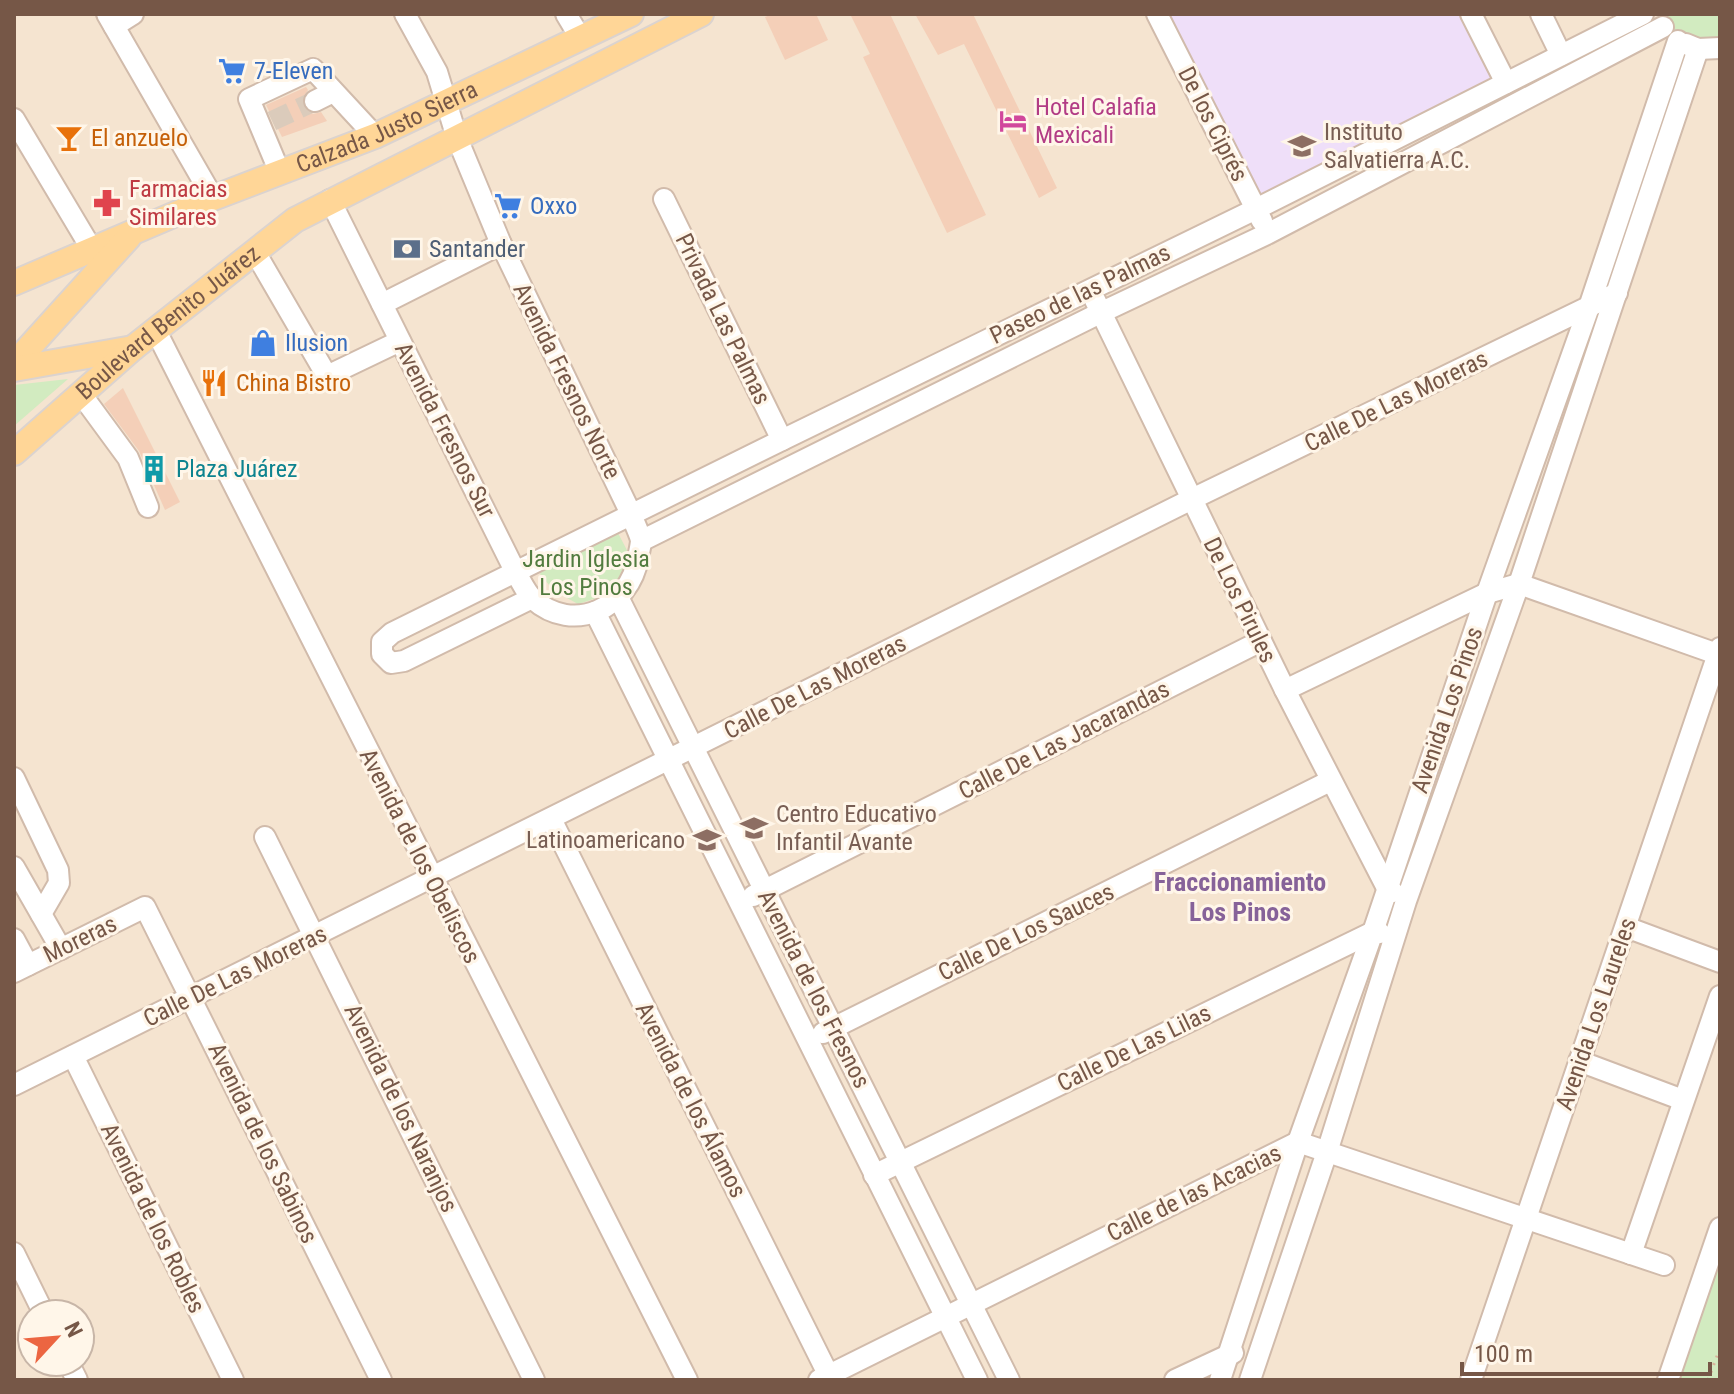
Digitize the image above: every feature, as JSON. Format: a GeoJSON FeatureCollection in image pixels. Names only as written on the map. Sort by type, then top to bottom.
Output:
{"type":"FeatureCollection","features":[{"type":"Feature","properties":{"kind":"main road","name":"Calzada Justo Sierra"},"geometry":{"type":"LineString","coordinates":[[97,257],[136,230],[375,136],[631,14]]}},
{"type":"Feature","properties":{"kind":"main road","name":"Calzada Justo Sierra"},"geometry":{"type":"LineString","coordinates":[[330,200],[701,14]]}},
{"type":"Feature","properties":{"kind":"main road","name":"Boulevard Benito Juárez"},"geometry":{"type":"LineString","coordinates":[[14,453],[133,348],[295,220],[330,200]]}},
{"type":"Feature","properties":{"kind":"main road"},"geometry":{"type":"LineString","coordinates":[[14,283],[97,257]]}},
{"type":"Feature","properties":{"kind":"main road"},"geometry":{"type":"LineString","coordinates":[[14,366],[97,257]]}},
{"type":"Feature","properties":{"kind":"main road"},"geometry":{"type":"LineString","coordinates":[[14,366],[133,348]]}},
{"type":"Feature","properties":{"kind":"street"},"geometry":{"type":"LineString","coordinates":[[133,14],[110,20],[213,198]]}},
{"type":"Feature","properties":{"kind":"street","name":"Avenida Fresnos Norte"},"geometry":{"type":"LineString","coordinates":[[405,14],[437,72],[457,138],[501,244],[632,516],[641,541]]}},
{"type":"Feature","properties":{"kind":"street"},"geometry":{"type":"LineString","coordinates":[[566,14],[581,39]]}},
{"type":"Feature","properties":{"kind":"street","name":"De los Ciprés"},"geometry":{"type":"LineString","coordinates":[[1157,14],[1267,234]]}},
{"type":"Feature","properties":{"kind":"street"},"geometry":{"type":"LineString","coordinates":[[1471,14],[1506,83]]}},
{"type":"Feature","properties":{"kind":"street"},"geometry":{"type":"LineString","coordinates":[[1541,14],[1561,55]]}},
{"type":"Feature","properties":{"kind":"street","name":"Paseo de las Palmas"},"geometry":{"type":"LineString","coordinates":[[516,573],[1256,209],[1643,14]]}},
{"type":"Feature","properties":{"kind":"street"},"geometry":{"type":"LineString","coordinates":[[1665,28],[1698,49],[1720,48]]}},
{"type":"Feature","properties":{"kind":"street","name":"Paseo de las Palmas"},"geometry":{"type":"LineString","coordinates":[[641,541],[1100,313],[1267,234],[1665,28]]}},
{"type":"Feature","properties":{"kind":"street","name":"Avenida Los Pinos"},"geometry":{"type":"LineString","coordinates":[[1220,1380],[1298,1142],[1589,307],[1665,28]]}},
{"type":"Feature","properties":{"kind":"street","name":"Avenida Los Pinos"},"geometry":{"type":"LineString","coordinates":[[1250,1380],[1327,1152],[1406,901],[1519,584],[1698,49]]}},
{"type":"Feature","properties":{"kind":"street"},"geometry":{"type":"LineString","coordinates":[[280,173],[267,124],[249,99],[313,69],[324,96],[375,136]]}},
{"type":"Feature","properties":{"kind":"street"},"geometry":{"type":"LineString","coordinates":[[14,119],[97,257]]}},
{"type":"Feature","properties":{"kind":"street","name":"Privada Las Palmas"},"geometry":{"type":"LineString","coordinates":[[664,199],[782,440]]}},
{"type":"Feature","properties":{"kind":"street","name":"Avenida Fresnos Sur"},"geometry":{"type":"LineString","coordinates":[[330,200],[516,573],[532,598]]}},
{"type":"Feature","properties":{"kind":"street"},"geometry":{"type":"LineString","coordinates":[[382,304],[501,244]]}},
{"type":"Feature","properties":{"kind":"street"},"geometry":{"type":"LineString","coordinates":[[255,252],[327,376],[400,341]]}},
{"type":"Feature","properties":{"kind":"street","name":"De Los Pirules"},"geometry":{"type":"LineString","coordinates":[[1090,289],[1190,500],[1330,781],[1387,888],[1406,901]]}},
{"type":"Feature","properties":{"kind":"street","name":"Calle De Las Moreras"},"geometry":{"type":"LineString","coordinates":[[14,1085],[1190,500],[1617,293]]}},
{"type":"Feature","properties":{"kind":"street","name":"Avenida de los Obeliscos"},"geometry":{"type":"LineString","coordinates":[[156,331],[687,1380]]}},
{"type":"Feature","properties":{"kind":"street"},"geometry":{"type":"LineString","coordinates":[[81,394],[128,458],[148,507]]}},
{"type":"Feature","properties":{"kind":"street"},"geometry":{"type":"LineString","coordinates":[[516,573],[392,633],[382,642],[382,654],[391,663],[404,661],[532,598],[549,609],[572,616],[595,612],[619,599],[629,584],[637,565],[641,541]]}},
{"type":"Feature","properties":{"kind":"street"},"geometry":{"type":"LineString","coordinates":[[1285,690],[1487,593],[1519,584],[1719,652]]}},
{"type":"Feature","properties":{"kind":"street","name":"Avenida de los Fresnos"},"geometry":{"type":"LineString","coordinates":[[619,599],[1009,1380]]}},
{"type":"Feature","properties":{"kind":"street","name":"Avenida de los Fresnos"},"geometry":{"type":"LineString","coordinates":[[595,612],[977,1380]]}},
{"type":"Feature","properties":{"kind":"street","name":"Calle De Las Jacarandas"},"geometry":{"type":"LineString","coordinates":[[739,903],[1261,641]]}},
{"type":"Feature","properties":{"kind":"street","name":"Avenida Los Laureles"},"geometry":{"type":"LineString","coordinates":[[1471,1380],[1719,652]]}},
{"type":"Feature","properties":{"kind":"street"},"geometry":{"type":"LineString","coordinates":[[14,778],[58,870],[59,883],[41,914]]}},
{"type":"Feature","properties":{"kind":"street","name":"Calle De Los Sauces"},"geometry":{"type":"LineString","coordinates":[[808,1040],[1330,781]]}},
{"type":"Feature","properties":{"kind":"street","name":"Avenida de los Álamos"},"geometry":{"type":"LineString","coordinates":[[551,819],[826,1378]]}},
{"type":"Feature","properties":{"kind":"street","name":"Avenida de los Naranjos"},"geometry":{"type":"LineString","coordinates":[[265,837],[534,1380]]}},
{"type":"Feature","properties":{"kind":"street"},"geometry":{"type":"LineString","coordinates":[[14,867],[61,949]]}},
{"type":"Feature","properties":{"kind":"street","name":"Moreras"},"geometry":{"type":"LineString","coordinates":[[21,968],[145,907]]}},
{"type":"Feature","properties":{"kind":"street","name":"Avenida de los Sabinos"},"geometry":{"type":"LineString","coordinates":[[145,907],[381,1380]]}},
{"type":"Feature","properties":{"kind":"street"},"geometry":{"type":"LineString","coordinates":[[1626,927],[1720,962]]}},
{"type":"Feature","properties":{"kind":"street"},"geometry":{"type":"LineString","coordinates":[[1373,932],[1396,937]]}},
{"type":"Feature","properties":{"kind":"street","name":"Calle De Las Lilas"},"geometry":{"type":"LineString","coordinates":[[874,1175],[1373,932]]}},
{"type":"Feature","properties":{"kind":"street"},"geometry":{"type":"LineString","coordinates":[[14,939],[21,968]]}},
{"type":"Feature","properties":{"kind":"street"},"geometry":{"type":"LineString","coordinates":[[1631,1254],[1720,996]]}},
{"type":"Feature","properties":{"kind":"street","name":"Avenida de los Robles"},"geometry":{"type":"LineString","coordinates":[[73,1056],[233,1380]]}},
{"type":"Feature","properties":{"kind":"street"},"geometry":{"type":"LineString","coordinates":[[1579,1061],[1683,1100]]}},
{"type":"Feature","properties":{"kind":"street","name":"Calle de las Acacias"},"geometry":{"type":"LineString","coordinates":[[826,1378],[1298,1142],[1664,1265]]}},
{"type":"Feature","properties":{"kind":"street"},"geometry":{"type":"LineString","coordinates":[[1668,1380],[1720,1228]]}},
{"type":"Feature","properties":{"kind":"street"},"geometry":{"type":"LineString","coordinates":[[14,1253],[36,1298]]}},
{"type":"Feature","properties":{"kind":"street"},"geometry":{"type":"LineString","coordinates":[[1175,1380],[1229,1354],[1261,1347]]}},
{"type":"Feature","properties":{"kind":"path"},"geometry":{"type":"LineString","coordinates":[[1708,1380],[1720,1348]]}},
{"type":"Feature","properties":{"kind":"shaded area"},"geometry":{"type":"Polygon","coordinates":[[[14,14],[1720,14],[1720,1380],[14,1380],[14,14]]]}},
{"type":"Feature","properties":{"kind":"shaded area","name":"Instituto Salvatierra A.C."},"geometry":{"type":"Polygon","coordinates":[[[1162,14],[1462,14],[1498,88],[1256,205],[1162,14]]]}},
{"type":"Feature","properties":{"kind":"green space"},"geometry":{"type":"Polygon","coordinates":[[[1660,14],[1720,14],[1720,44],[1682,41],[1670,33],[1660,14]]]}},
{"type":"Feature","properties":{"kind":"green space"},"geometry":{"type":"Polygon","coordinates":[[[68,379],[14,426],[14,385],[68,379]]]}},
{"type":"Feature","properties":{"kind":"green space","name":"Jardin Iglesia Los Pinos"},"geometry":{"type":"Polygon","coordinates":[[[618,533],[629,554],[616,581],[598,597],[578,604],[554,591],[540,574],[544,564],[596,538],[618,533]]]}},
{"type":"Feature","properties":{"kind":"green space"},"geometry":{"type":"Polygon","coordinates":[[[1720,1228],[1720,1380],[1668,1380],[1720,1228]]]}},
{"type":"Feature","properties":{"kind":"building"},"geometry":{"type":"Polygon","coordinates":[[[772,14],[816,14],[828,40],[785,60],[765,17],[772,14]]]}},
{"type":"Feature","properties":{"kind":"building"},"geometry":{"type":"Polygon","coordinates":[[[850,14],[890,14],[986,215],[947,233],[863,57],[870,54],[850,14]]]}},
{"type":"Feature","properties":{"kind":"building","name":"Hotel Calafia Mexicali"},"geometry":{"type":"Polygon","coordinates":[[[915,14],[973,14],[1057,188],[1039,198],[964,44],[938,55],[915,14]]]}},
{"type":"Feature","properties":{"kind":"building"},"geometry":{"type":"Polygon","coordinates":[[[306,87],[308,90],[302,99],[304,107],[313,114],[321,112],[327,121],[282,137],[266,105],[306,87]]]}},
{"type":"Feature","properties":{"kind":"building","name":"Plaza Juárez"},"geometry":{"type":"Polygon","coordinates":[[[123,388],[180,502],[165,510],[139,451],[104,404],[123,388]]]}},
{"type":"Feature","properties":{"kind":"tunnel"},"geometry":{"type":"LineString","coordinates":[[272,121],[315,101]]}},
{"type":"Feature","properties":{"kind":"place","name":"7-Eleven"},"geometry":{"type":"Point","coordinates":[232,71]}},
{"type":"Feature","properties":{"kind":"place","name":"Hotel Calafia Mexicali"},"geometry":{"type":"Point","coordinates":[1013,121]}},
{"type":"Feature","properties":{"kind":"place","name":"El anzuelo"},"geometry":{"type":"Point","coordinates":[69,138]}},
{"type":"Feature","properties":{"kind":"place","name":"Instituto Salvatierra A.C."},"geometry":{"type":"Point","coordinates":[1302,146]}},
{"type":"Feature","properties":{"kind":"place","name":"Farmacias Similares"},"geometry":{"type":"Point","coordinates":[107,203]}},
{"type":"Feature","properties":{"kind":"place","name":"Oxxo"},"geometry":{"type":"Point","coordinates":[508,206]}},
{"type":"Feature","properties":{"kind":"place","name":"Santander"},"geometry":{"type":"Point","coordinates":[407,249]}},
{"type":"Feature","properties":{"kind":"place","name":"Ilusion"},"geometry":{"type":"Point","coordinates":[263,343]}},
{"type":"Feature","properties":{"kind":"place","name":"China Bistro"},"geometry":{"type":"Point","coordinates":[214,383]}},
{"type":"Feature","properties":{"kind":"place","name":"Plaza Juárez"},"geometry":{"type":"Point","coordinates":[154,469]}},
{"type":"Feature","properties":{"kind":"place","name":"Centro Educativo Infantil Avante"},"geometry":{"type":"Point","coordinates":[754,828]}},
{"type":"Feature","properties":{"kind":"place","name":"Latinoamericano"},"geometry":{"type":"Point","coordinates":[707,840]}},
{"type":"Feature","properties":{"kind":"district","name":"Fraccionamiento Los Pinos"},"geometry":{"type":"Point","coordinates":[1240,897]}}]}
